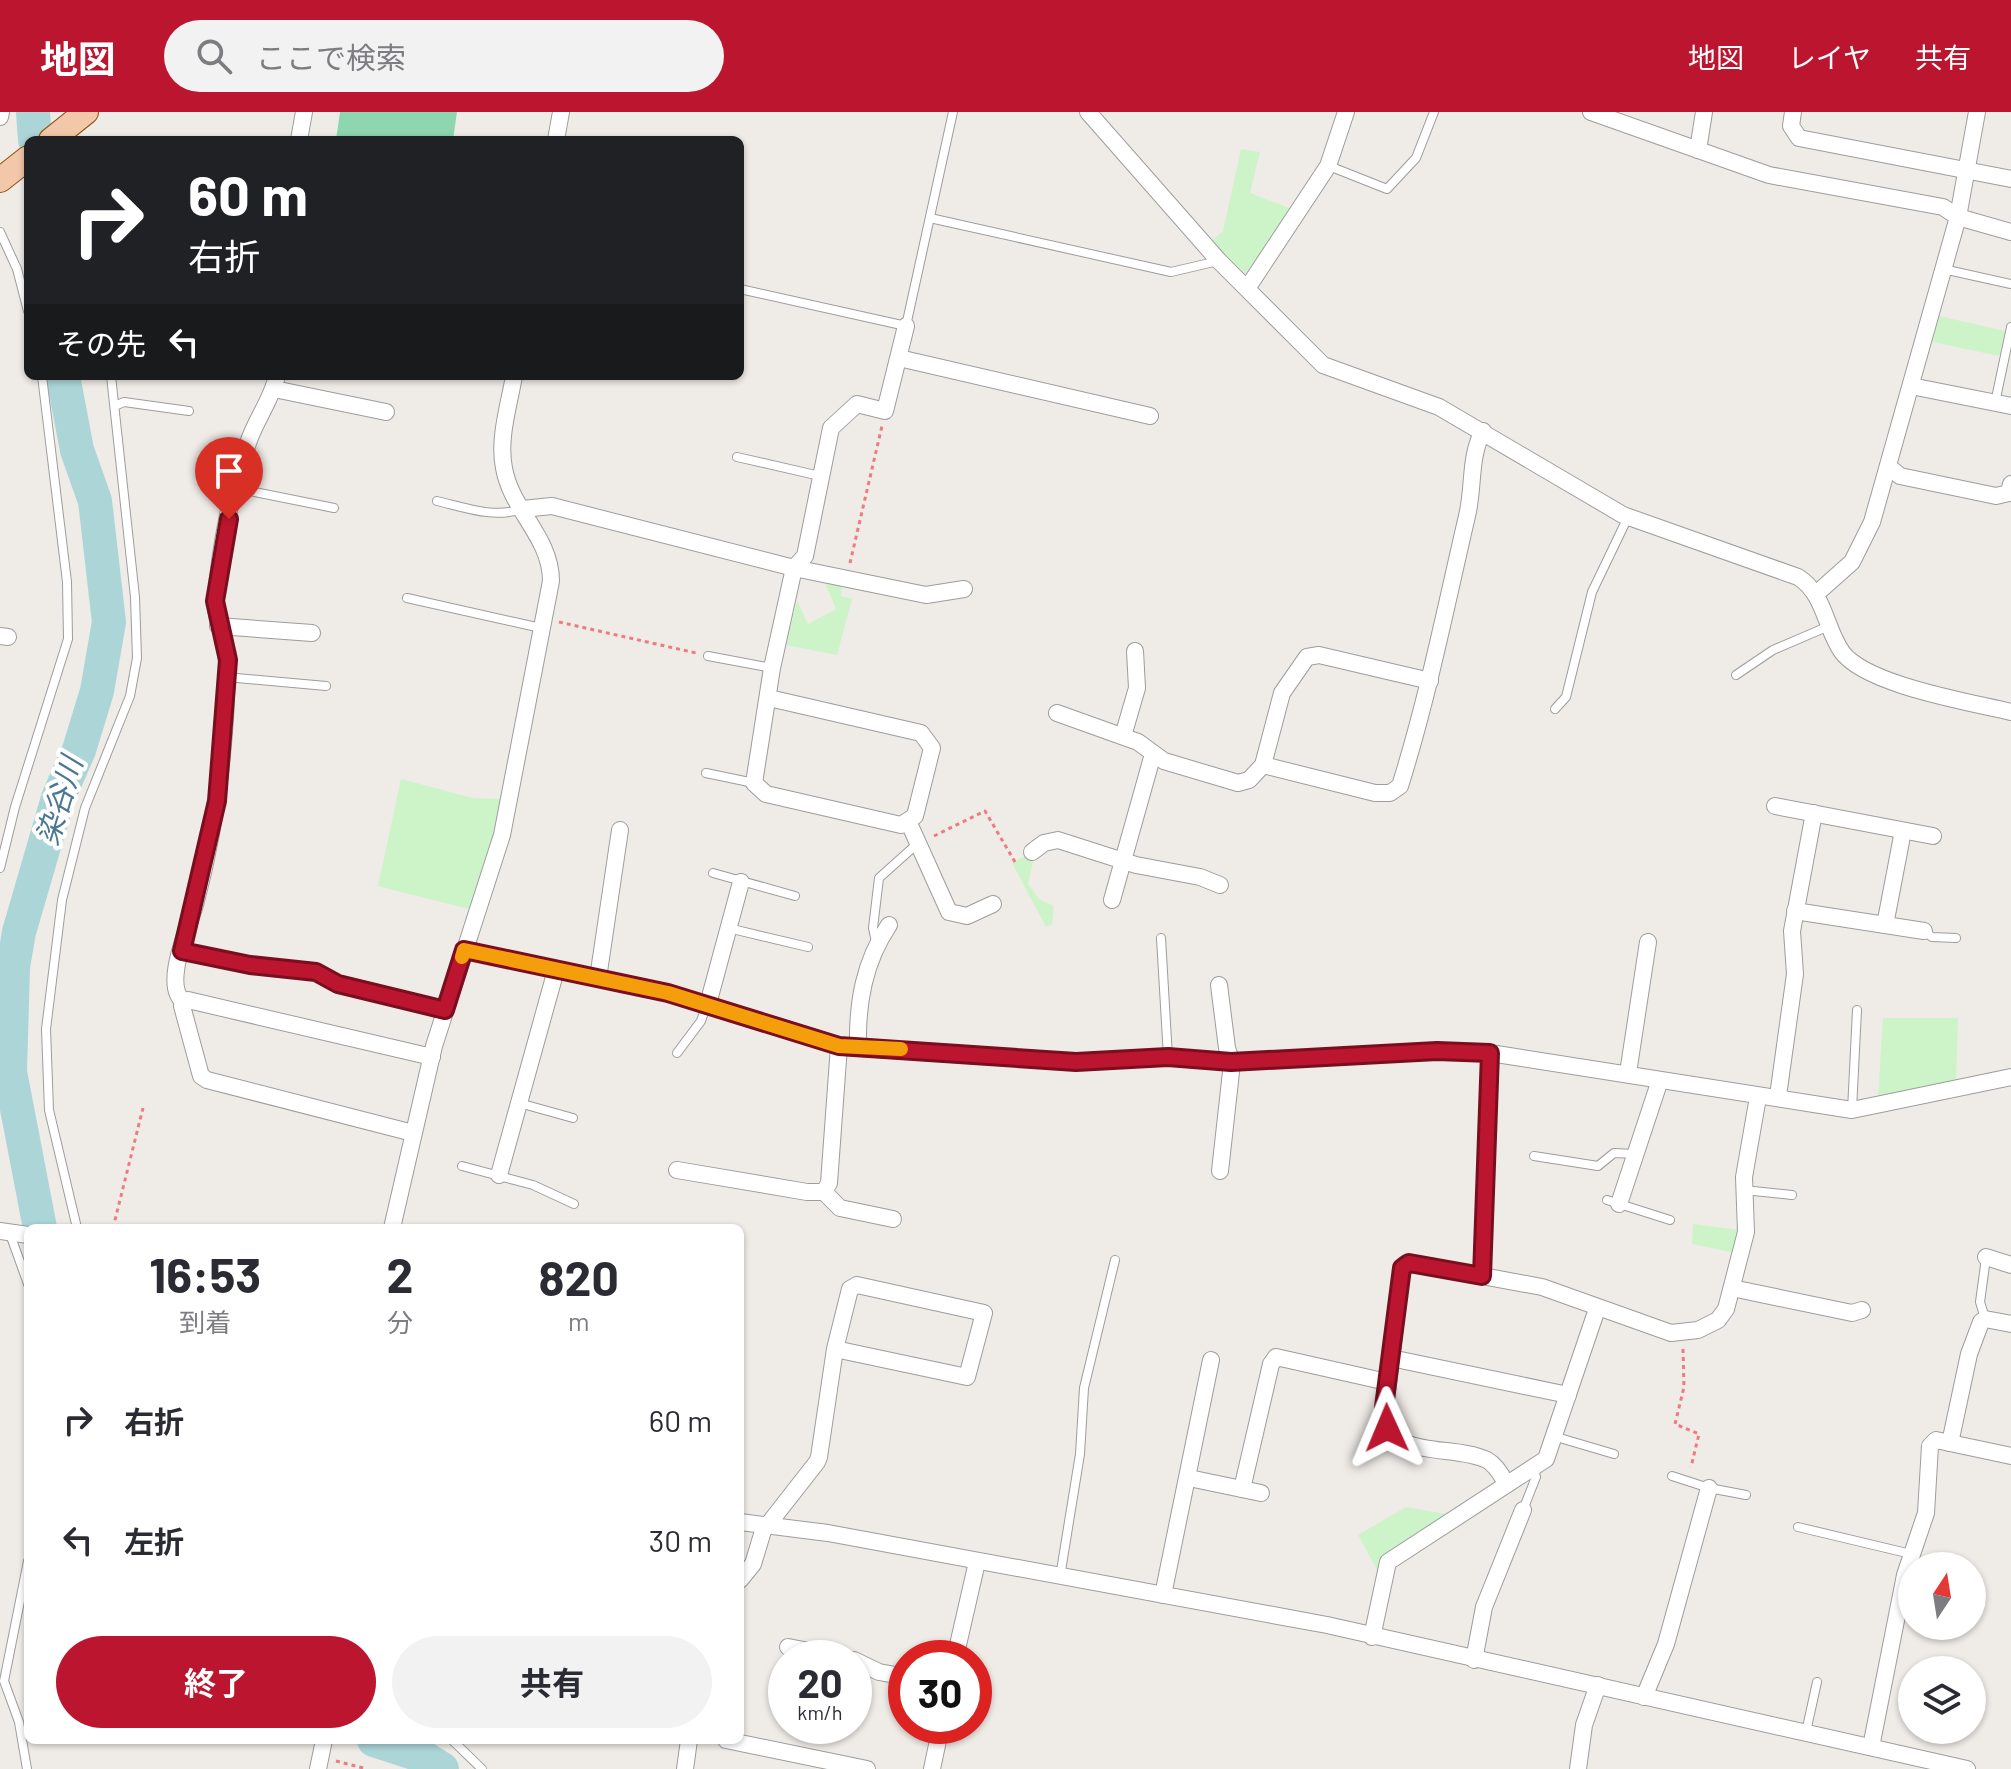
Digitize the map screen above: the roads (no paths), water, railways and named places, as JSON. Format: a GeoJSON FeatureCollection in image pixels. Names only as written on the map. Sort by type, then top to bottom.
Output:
{"type":"FeatureCollection","features":[{"type":"Feature","properties":{"kind":"street"},"geometry":{"type":"LineString","coordinates":[[300,136],[304,112]]}},
{"type":"Feature","properties":{"kind":"street"},"geometry":{"type":"LineString","coordinates":[[557,136],[561,112]]}},
{"type":"Feature","properties":{"kind":"street"},"geometry":{"type":"LineString","coordinates":[[1088,112],[1219,261],[1323,365],[1340,374],[1417,397],[1483,431],[1628,517],[1798,577],[1816,594],[1841,650],[1861,669],[1914,688],[2011,712]]}},
{"type":"Feature","properties":{"kind":"street"},"geometry":{"type":"LineString","coordinates":[[1248,287],[1328,166],[1346,112]]}},
{"type":"Feature","properties":{"kind":"street"},"geometry":{"type":"LineString","coordinates":[[1591,112],[1778,177],[1943,207],[1958,217],[2011,232]]}},
{"type":"Feature","properties":{"kind":"street"},"geometry":{"type":"LineString","coordinates":[[1698,150],[1704,112]]}},
{"type":"Feature","properties":{"kind":"street"},"geometry":{"type":"LineString","coordinates":[[1793,112],[1791,126],[1799,138],[2011,179]]}},
{"type":"Feature","properties":{"kind":"street"},"geometry":{"type":"LineString","coordinates":[[1816,594],[1841,575],[1859,552],[1889,467],[1958,217],[1977,112]]}},
{"type":"Feature","properties":{"kind":"street"},"geometry":{"type":"LineString","coordinates":[[769,698],[921,733],[932,748],[915,816],[901,825],[766,794],[754,783],[772,668],[794,568],[805,556],[831,428],[857,404],[885,411],[906,326]]}},
{"type":"Feature","properties":{"kind":"street"},"geometry":{"type":"LineString","coordinates":[[899,358],[1150,416]]}},
{"type":"Feature","properties":{"kind":"street"},"geometry":{"type":"LineString","coordinates":[[393,1224],[445,1010],[502,835],[551,561],[504,469],[503,443],[513,380]]}},
{"type":"Feature","properties":{"kind":"street"},"geometry":{"type":"LineString","coordinates":[[386,412],[275,382],[247,443],[235,488],[215,601],[218,626],[228,660],[215,815],[173,982],[177,997],[184,1002],[200,1002],[432,1057]]}},
{"type":"Feature","properties":{"kind":"street"},"geometry":{"type":"LineString","coordinates":[[1911,386],[2003,405]]}},
{"type":"Feature","properties":{"kind":"street"},"geometry":{"type":"LineString","coordinates":[[1263,765],[1366,792],[1383,794],[1396,790],[1430,681],[1483,431]]}},
{"type":"Feature","properties":{"kind":"street"},"geometry":{"type":"LineString","coordinates":[[1889,467],[1900,476],[1996,496],[2009,493],[2011,484]]}},
{"type":"Feature","properties":{"kind":"street"},"geometry":{"type":"LineString","coordinates":[[522,509],[552,506],[794,568],[926,595],[964,589]]}},
{"type":"Feature","properties":{"kind":"street"},"geometry":{"type":"LineString","coordinates":[[218,626],[312,633]]}},
{"type":"Feature","properties":{"kind":"street"},"geometry":{"type":"LineString","coordinates":[[1123,736],[1137,688],[1135,651]]}},
{"type":"Feature","properties":{"kind":"street"},"geometry":{"type":"LineString","coordinates":[[1057,713],[1123,736],[1164,761],[1238,783],[1249,780],[1263,765],[1282,693],[1307,657],[1319,655],[1430,681]]}},
{"type":"Feature","properties":{"kind":"street"},"geometry":{"type":"LineString","coordinates":[[1112,900],[1153,754]]}},
{"type":"Feature","properties":{"kind":"street"},"geometry":{"type":"LineString","coordinates":[[1775,806],[1933,836]]}},
{"type":"Feature","properties":{"kind":"street"},"geometry":{"type":"LineString","coordinates":[[1778,1096],[1795,974],[1792,931],[1814,813]]}},
{"type":"Feature","properties":{"kind":"street"},"geometry":{"type":"LineString","coordinates":[[908,821],[949,912],[967,916],[993,904]]}},
{"type":"Feature","properties":{"kind":"street"},"geometry":{"type":"LineString","coordinates":[[598,978],[620,830]]}},
{"type":"Feature","properties":{"kind":"street"},"geometry":{"type":"LineString","coordinates":[[1885,925],[1903,831]]}},
{"type":"Feature","properties":{"kind":"street"},"geometry":{"type":"LineString","coordinates":[[1032,852],[1044,843],[1058,840],[1136,865],[1200,877],[1220,885]]}},
{"type":"Feature","properties":{"kind":"street"},"geometry":{"type":"LineString","coordinates":[[708,1004],[741,882]]}},
{"type":"Feature","properties":{"kind":"street"},"geometry":{"type":"LineString","coordinates":[[1795,911],[1924,931]]}},
{"type":"Feature","properties":{"kind":"street"},"geometry":{"type":"LineString","coordinates":[[858,1047],[859,1002],[877,943],[889,925]]}},
{"type":"Feature","properties":{"kind":"street"},"geometry":{"type":"LineString","coordinates":[[1628,1073],[1648,942]]}},
{"type":"Feature","properties":{"kind":"street"},"geometry":{"type":"LineString","coordinates":[[464,950],[708,1004],[839,1046],[1076,1062],[1168,1057],[1231,1062],[1437,1051],[1490,1053],[1852,1110],[2011,1077]]}},
{"type":"Feature","properties":{"kind":"street"},"geometry":{"type":"LineString","coordinates":[[182,951],[250,965],[316,972],[338,984],[445,1010]]}},
{"type":"Feature","properties":{"kind":"street"},"geometry":{"type":"LineString","coordinates":[[499,1175],[556,970]]}},
{"type":"Feature","properties":{"kind":"street"},"geometry":{"type":"LineString","coordinates":[[1219,985],[1231,1062],[1220,1171]]}},
{"type":"Feature","properties":{"kind":"street"},"geometry":{"type":"LineString","coordinates":[[184,1002],[181,1013],[201,1076],[207,1080],[413,1133]]}},
{"type":"Feature","properties":{"kind":"street"},"geometry":{"type":"LineString","coordinates":[[824,1192],[829,1183],[839,1046]]}},
{"type":"Feature","properties":{"kind":"street"},"geometry":{"type":"LineString","coordinates":[[1482,1276],[1490,1053]]}},
{"type":"Feature","properties":{"kind":"street"},"geometry":{"type":"LineString","coordinates":[[1613,1202],[1636,1154],[1660,1080]]}},
{"type":"Feature","properties":{"kind":"street"},"geometry":{"type":"LineString","coordinates":[[1507,1484],[1487,1460],[1395,1438],[1384,1417],[1405,1264],[1551,1289],[1597,1309],[1683,1334],[1718,1320],[1726,1309],[1746,1232],[1744,1190],[1758,1097]]}},
{"type":"Feature","properties":{"kind":"street"},"geometry":{"type":"LineString","coordinates":[[677,1170],[807,1192],[824,1192],[840,1208],[893,1219]]}},
{"type":"Feature","properties":{"kind":"street"},"geometry":{"type":"LineString","coordinates":[[1986,1257],[2011,1265]]}},
{"type":"Feature","properties":{"kind":"street"},"geometry":{"type":"LineString","coordinates":[[744,1576],[749,1571],[763,1531],[817,1462],[835,1349],[850,1289],[857,1285],[984,1313],[967,1377],[835,1349]]}},
{"type":"Feature","properties":{"kind":"street"},"geometry":{"type":"LineString","coordinates":[[1732,1288],[1852,1313],[1862,1310]]}},
{"type":"Feature","properties":{"kind":"street"},"geometry":{"type":"LineString","coordinates":[[1372,1637],[1388,1562],[1546,1459],[1597,1309]]}},
{"type":"Feature","properties":{"kind":"street"},"geometry":{"type":"LineString","coordinates":[[1950,1443],[1969,1354],[1985,1319],[2011,1324]]}},
{"type":"Feature","properties":{"kind":"street"},"geometry":{"type":"LineString","coordinates":[[1242,1489],[1271,1364],[1276,1357],[1387,1382]]}},
{"type":"Feature","properties":{"kind":"street"},"geometry":{"type":"LineString","coordinates":[[1391,1358],[1568,1395]]}},
{"type":"Feature","properties":{"kind":"street"},"geometry":{"type":"LineString","coordinates":[[1163,1595],[1211,1360]]}},
{"type":"Feature","properties":{"kind":"street"},"geometry":{"type":"LineString","coordinates":[[1912,1552],[1926,1513],[1930,1446],[1936,1440],[2011,1456]]}},
{"type":"Feature","properties":{"kind":"street"},"geometry":{"type":"LineString","coordinates":[[1189,1478],[1261,1493]]}},
{"type":"Feature","properties":{"kind":"street"},"geometry":{"type":"LineString","coordinates":[[1644,1697],[1666,1644],[1709,1488]]}},
{"type":"Feature","properties":{"kind":"street"},"geometry":{"type":"LineString","coordinates":[[1474,1660],[1484,1607],[1523,1510]]}},
{"type":"Feature","properties":{"kind":"street"},"geometry":{"type":"LineString","coordinates":[[744,1522],[1163,1595],[1372,1637],[1967,1769]]}},
{"type":"Feature","properties":{"kind":"street"},"geometry":{"type":"LineString","coordinates":[[959,1640],[977,1562]]}},
{"type":"Feature","properties":{"kind":"street"},"geometry":{"type":"LineString","coordinates":[[1871,1747],[1898,1617]]}},
{"type":"Feature","properties":{"kind":"street"},"geometry":{"type":"LineString","coordinates":[[1578,1769],[1584,1725],[1598,1685]]}},
{"type":"Feature","properties":{"kind":"street"},"geometry":{"type":"LineString","coordinates":[[685,1769],[688,1744]]}},
{"type":"Feature","properties":{"kind":"street"},"geometry":{"type":"LineString","coordinates":[[744,1744],[867,1769]]}},
{"type":"Feature","properties":{"kind":"street"},"geometry":{"type":"LineString","coordinates":[[932,1769],[937,1744]]}},
{"type":"Feature","properties":{"kind":"lane"},"geometry":{"type":"LineString","coordinates":[[744,290],[906,326],[953,112]]}},
{"type":"Feature","properties":{"kind":"lane"},"geometry":{"type":"LineString","coordinates":[[1328,166],[1387,189],[1416,158],[1434,112]]}},
{"type":"Feature","properties":{"kind":"lane"},"geometry":{"type":"LineString","coordinates":[[930,218],[1171,272],[1219,261]]}},
{"type":"Feature","properties":{"kind":"lane"},"geometry":{"type":"LineString","coordinates":[[0,232],[17,269],[24,296]]}},
{"type":"Feature","properties":{"kind":"lane"},"geometry":{"type":"LineString","coordinates":[[1943,269],[2011,284]]}},
{"type":"Feature","properties":{"kind":"lane"},"geometry":{"type":"LineString","coordinates":[[2003,405],[2011,327]]}},
{"type":"Feature","properties":{"kind":"lane"},"geometry":{"type":"LineString","coordinates":[[0,868],[15,807],[68,639],[67,582],[43,380]]}},
{"type":"Feature","properties":{"kind":"lane"},"geometry":{"type":"LineString","coordinates":[[76,1224],[49,1110],[46,1029],[62,900],[81,821],[105,751],[130,696],[137,658],[135,597],[117,405],[112,380]]}},
{"type":"Feature","properties":{"kind":"lane"},"geometry":{"type":"LineString","coordinates":[[117,405],[124,402],[189,411]]}},
{"type":"Feature","properties":{"kind":"lane"},"geometry":{"type":"LineString","coordinates":[[737,457],[821,477]]}},
{"type":"Feature","properties":{"kind":"lane"},"geometry":{"type":"LineString","coordinates":[[235,488],[334,508]]}},
{"type":"Feature","properties":{"kind":"lane"},"geometry":{"type":"LineString","coordinates":[[437,501],[478,511],[510,513],[522,509]]}},
{"type":"Feature","properties":{"kind":"lane"},"geometry":{"type":"LineString","coordinates":[[1555,709],[1566,697],[1592,592],[1628,517]]}},
{"type":"Feature","properties":{"kind":"lane"},"geometry":{"type":"LineString","coordinates":[[407,598],[542,623]]}},
{"type":"Feature","properties":{"kind":"lane"},"geometry":{"type":"LineString","coordinates":[[1736,675],[1773,650],[1830,625]]}},
{"type":"Feature","properties":{"kind":"lane"},"geometry":{"type":"LineString","coordinates":[[708,656],[772,668]]}},
{"type":"Feature","properties":{"kind":"lane"},"geometry":{"type":"LineString","coordinates":[[226,677],[326,686]]}},
{"type":"Feature","properties":{"kind":"lane"},"geometry":{"type":"LineString","coordinates":[[706,773],[754,783]]}},
{"type":"Feature","properties":{"kind":"lane"},"geometry":{"type":"LineString","coordinates":[[877,943],[873,928],[879,878],[917,844]]}},
{"type":"Feature","properties":{"kind":"lane"},"geometry":{"type":"LineString","coordinates":[[713,873],[795,896]]}},
{"type":"Feature","properties":{"kind":"lane"},"geometry":{"type":"LineString","coordinates":[[728,928],[808,947]]}},
{"type":"Feature","properties":{"kind":"lane"},"geometry":{"type":"LineString","coordinates":[[1924,931],[1932,937],[1956,938]]}},
{"type":"Feature","properties":{"kind":"lane"},"geometry":{"type":"LineString","coordinates":[[1161,938],[1168,1057]]}},
{"type":"Feature","properties":{"kind":"lane"},"geometry":{"type":"LineString","coordinates":[[677,1053],[701,1021],[708,1004]]}},
{"type":"Feature","properties":{"kind":"lane"},"geometry":{"type":"LineString","coordinates":[[1852,1110],[1857,1010]]}},
{"type":"Feature","properties":{"kind":"lane"},"geometry":{"type":"LineString","coordinates":[[519,1103],[573,1118]]}},
{"type":"Feature","properties":{"kind":"lane"},"geometry":{"type":"LineString","coordinates":[[1534,1156],[1598,1166],[1614,1153],[1636,1154]]}},
{"type":"Feature","properties":{"kind":"lane"},"geometry":{"type":"LineString","coordinates":[[462,1166],[553,1192],[574,1204]]}},
{"type":"Feature","properties":{"kind":"lane"},"geometry":{"type":"LineString","coordinates":[[1744,1190],[1792,1195]]}},
{"type":"Feature","properties":{"kind":"lane"},"geometry":{"type":"LineString","coordinates":[[1613,1202],[1670,1220]]}},
{"type":"Feature","properties":{"kind":"lane"},"geometry":{"type":"LineString","coordinates":[[14,1234],[24,1270]]}},
{"type":"Feature","properties":{"kind":"lane"},"geometry":{"type":"LineString","coordinates":[[1985,1319],[1980,1302],[1986,1257]]}},
{"type":"Feature","properties":{"kind":"lane"},"geometry":{"type":"LineString","coordinates":[[1060,1577],[1080,1454],[1084,1388],[1115,1260]]}},
{"type":"Feature","properties":{"kind":"lane"},"geometry":{"type":"LineString","coordinates":[[1553,1436],[1614,1454]]}},
{"type":"Feature","properties":{"kind":"lane"},"geometry":{"type":"LineString","coordinates":[[1523,1510],[1536,1477],[1534,1469]]}},
{"type":"Feature","properties":{"kind":"lane"},"geometry":{"type":"LineString","coordinates":[[1672,1476],[1709,1488],[1746,1495]]}},
{"type":"Feature","properties":{"kind":"lane"},"geometry":{"type":"LineString","coordinates":[[1798,1527],[1903,1552]]}},
{"type":"Feature","properties":{"kind":"lane"},"geometry":{"type":"LineString","coordinates":[[24,1581],[4,1681],[19,1722],[27,1769]]}},
{"type":"Feature","properties":{"kind":"lane"},"geometry":{"type":"LineString","coordinates":[[1806,1732],[1817,1682]]}},
{"type":"Feature","properties":{"kind":"lane"},"geometry":{"type":"LineString","coordinates":[[456,1744],[482,1769]]}},
{"type":"Feature","properties":{"kind":"waterway","name":"染谷川"},"geometry":{"type":"LineString","coordinates":[[33,112],[35,136]]}},
{"type":"Feature","properties":{"kind":"waterway","name":"染谷川"},"geometry":{"type":"LineString","coordinates":[[39,1224],[10,1072],[13,967],[19,932],[58,798],[79,750],[97,691],[109,622],[95,501],[77,450],[64,380]]}},
{"type":"Feature","properties":{"kind":"waterway","name":"染谷川"},"geometry":{"type":"LineString","coordinates":[[386,1744],[420,1755],[442,1769]]}}]}
